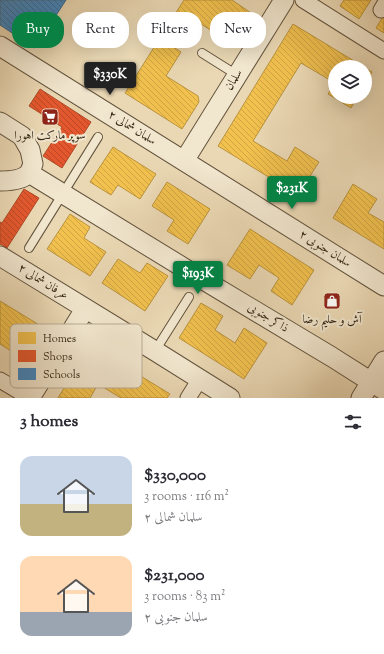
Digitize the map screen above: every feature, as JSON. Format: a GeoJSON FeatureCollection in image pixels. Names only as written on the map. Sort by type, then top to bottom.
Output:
{"type":"FeatureCollection","features":[{"type":"Feature","properties":{"kind":"street","name":"سلمان"},"geometry":{"type":"LineString","coordinates":[[184,161],[284,0]]}},
{"type":"Feature","properties":{"kind":"street"},"geometry":{"type":"LineString","coordinates":[[303,0],[384,51]]}},
{"type":"Feature","properties":{"kind":"street","name":"سلمان شمالی ۲"},"geometry":{"type":"LineString","coordinates":[[0,46],[184,161]]}},
{"type":"Feature","properties":{"kind":"street"},"geometry":{"type":"LineString","coordinates":[[0,122],[22,136],[30,150],[33,164],[29,173],[23,178],[0,181]]}},
{"type":"Feature","properties":{"kind":"street","name":"سلمان جنوبی ۲"},"geometry":{"type":"LineString","coordinates":[[184,161],[384,286]]}},
{"type":"Feature","properties":{"kind":"street","name":"ذاکر جنوبی"},"geometry":{"type":"LineString","coordinates":[[29,173],[202,279],[332,356],[378,386]]}},
{"type":"Feature","properties":{"kind":"street","name":"عرفان شمالی ۲"},"geometry":{"type":"LineString","coordinates":[[2,261],[111,324]]}},
{"type":"Feature","properties":{"kind":"street"},"geometry":{"type":"LineString","coordinates":[[77,324],[86,309]]}},
{"type":"Feature","properties":{"kind":"street","name":"عرفان شمالی ۲"},"geometry":{"type":"LineString","coordinates":[[142,342],[230,398]]}},
{"type":"Feature","properties":{"kind":"street"},"geometry":{"type":"LineString","coordinates":[[361,398],[378,386],[384,361]]}},
{"type":"Feature","properties":{"kind":"street"},"geometry":{"type":"LineString","coordinates":[[188,398],[200,379]]}},
{"type":"Feature","properties":{"kind":"street"},"geometry":{"type":"LineString","coordinates":[[0,380],[10,386]]}},
{"type":"Feature","properties":{"kind":"street"},"geometry":{"type":"LineString","coordinates":[[13,388],[30,398],[36,388]]}},
{"type":"Feature","properties":{"kind":"lane"},"geometry":{"type":"LineString","coordinates":[[202,53],[237,75]]}},
{"type":"Feature","properties":{"kind":"lane"},"geometry":{"type":"LineString","coordinates":[[29,248],[98,138]]}},
{"type":"Feature","properties":{"kind":"lane"},"geometry":{"type":"LineString","coordinates":[[155,350],[189,297]]}},
{"type":"Feature","properties":{"kind":"building: Homes"},"geometry":{"type":"Polygon","coordinates":[[[184,0],[232,0],[250,12],[210,12],[210,30],[202,25],[202,12],[176,12],[184,0]]]}},
{"type":"Feature","properties":{"kind":"building: Homes"},"geometry":{"type":"Polygon","coordinates":[[[344,0],[371,0],[359,19],[340,6],[344,0]]]}},
{"type":"Feature","properties":{"kind":"building: Homes"},"geometry":{"type":"Polygon","coordinates":[[[384,15],[384,33],[376,28],[384,15]]]}},
{"type":"Feature","properties":{"kind":"building: Homes"},"geometry":{"type":"Polygon","coordinates":[[[293,24],[352,60],[328,60],[328,79],[301,63],[253,141],[287,161],[295,147],[319,162],[298,195],[218,146],[293,24]]]}},
{"type":"Feature","properties":{"kind":"building: Homes"},"geometry":{"type":"Polygon","coordinates":[[[154,48],[175,48],[181,52],[166,76],[198,96],[199,102],[182,129],[125,93],[154,48]]]}},
{"type":"Feature","properties":{"kind":"building: Homes"},"geometry":{"type":"Polygon","coordinates":[[[344,104],[353,104],[351,108],[344,104]]]}},
{"type":"Feature","properties":{"kind":"building: Homes"},"geometry":{"type":"Polygon","coordinates":[[[113,147],[156,174],[140,199],[118,185],[111,195],[90,182],[113,147]]]}},
{"type":"Feature","properties":{"kind":"building: Homes"},"geometry":{"type":"Polygon","coordinates":[[[167,182],[210,209],[188,244],[167,231],[174,220],[152,206],[167,182]]]}},
{"type":"Feature","properties":{"kind":"building: Homes"},"geometry":{"type":"Polygon","coordinates":[[[353,184],[377,199],[368,213],[384,222],[384,249],[333,218],[353,184]]]}},
{"type":"Feature","properties":{"kind":"building: Homes"},"geometry":{"type":"Polygon","coordinates":[[[70,214],[90,227],[84,238],[106,252],[90,276],[47,249],[70,214]]]}},
{"type":"Feature","properties":{"kind":"building: Homes"},"geometry":{"type":"Polygon","coordinates":[[[250,229],[314,270],[292,305],[271,291],[279,278],[259,265],[250,279],[227,265],[250,229]]]}},
{"type":"Feature","properties":{"kind":"building: Homes"},"geometry":{"type":"Polygon","coordinates":[[[118,259],[140,273],[147,263],[168,276],[145,311],[102,283],[118,259]]]}},
{"type":"Feature","properties":{"kind":"building: Homes"},"geometry":{"type":"Polygon","coordinates":[[[0,301],[38,324],[10,324],[10,350],[0,344],[0,301]]]}},
{"type":"Feature","properties":{"kind":"building: Homes"},"geometry":{"type":"Polygon","coordinates":[[[201,303],[223,316],[215,330],[235,343],[244,328],[267,343],[244,379],[179,338],[201,303]]]}},
{"type":"Feature","properties":{"kind":"building: Homes"},"geometry":{"type":"Polygon","coordinates":[[[142,377],[170,394],[167,398],[121,398],[105,388],[142,388],[142,377]]]}},
{"type":"Feature","properties":{"kind":"building: Homes"},"geometry":{"type":"Polygon","coordinates":[[[64,388],[96,388],[90,398],[58,398],[64,388]]]}},
{"type":"Feature","properties":{"kind":"building: Shops"},"geometry":{"type":"Polygon","coordinates":[[[40,89],[91,122],[62,168],[43,156],[62,127],[29,106],[40,89]]]}},
{"type":"Feature","properties":{"kind":"building: Shops"},"geometry":{"type":"Polygon","coordinates":[[[24,189],[39,198],[7,248],[0,244],[0,222],[2,223],[24,189]]]}},
{"type":"Feature","properties":{"kind":"building: Schools"},"geometry":{"type":"Polygon","coordinates":[[[0,0],[66,0],[58,12],[12,12],[12,33],[0,25],[0,0]]]}},
{"type":"Feature","properties":{"kind":"place","name":"سوپر مارکت اهورا"},"geometry":{"type":"Point","coordinates":[50,117]}},
{"type":"Feature","properties":{"kind":"place","name":"آش و حلیم رضا"},"geometry":{"type":"Point","coordinates":[332,301]}}]}
